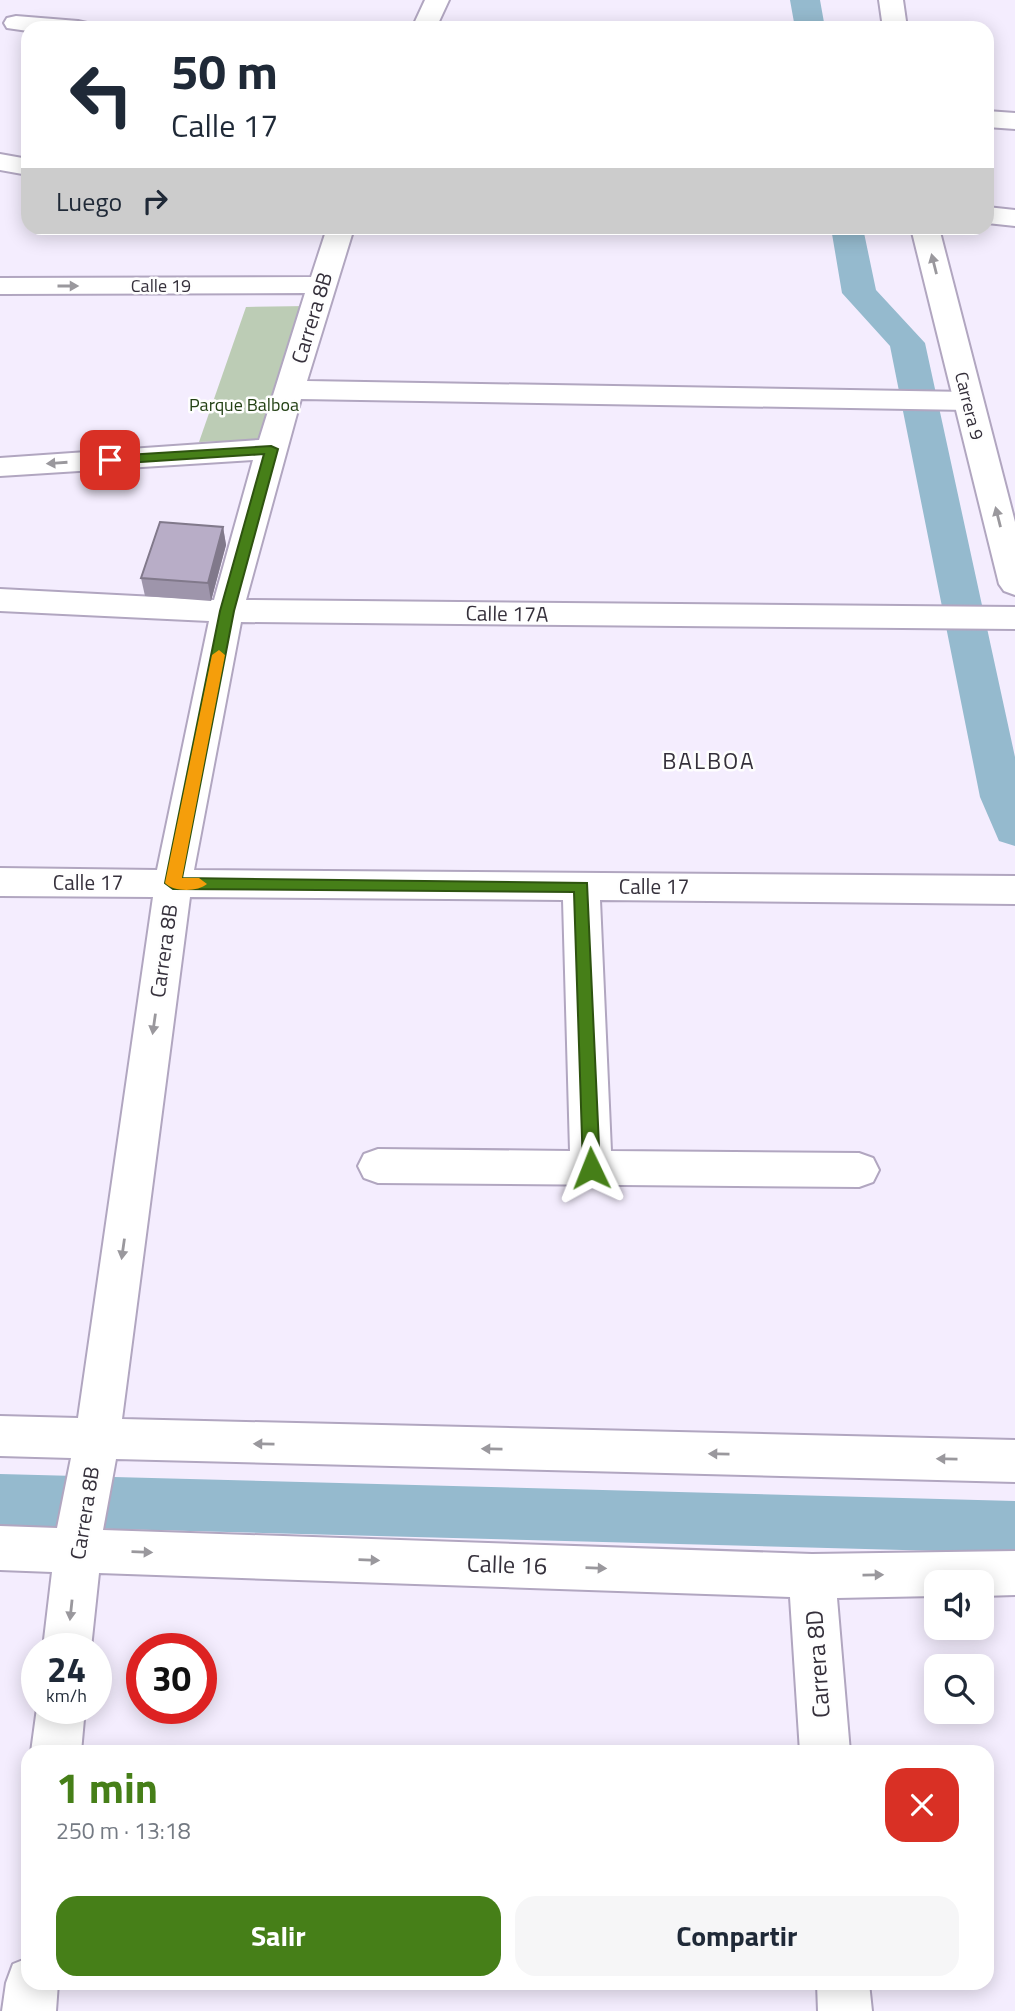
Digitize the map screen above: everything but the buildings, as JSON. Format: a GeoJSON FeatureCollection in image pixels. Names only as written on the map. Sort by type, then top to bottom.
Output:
{"type":"FeatureCollection","features":[{"type":"Feature","properties":{"kind":"street"},"geometry":{"type":"LineString","coordinates":[[21,31],[11,32],[30,0]]}},
{"type":"Feature","properties":{"kind":"street"},"geometry":{"type":"LineString","coordinates":[[427,21],[436,0]]}},
{"type":"Feature","properties":{"kind":"street"},"geometry":{"type":"LineString","coordinates":[[891,0],[894,21]]}},
{"type":"Feature","properties":{"kind":"street"},"geometry":{"type":"LineString","coordinates":[[994,120],[1015,121]]}},
{"type":"Feature","properties":{"kind":"street"},"geometry":{"type":"LineString","coordinates":[[0,162],[21,166]]}},
{"type":"Feature","properties":{"kind":"street"},"geometry":{"type":"LineString","coordinates":[[994,216],[1015,218]]}},
{"type":"Feature","properties":{"kind":"street","name":"Carrera 8B"},"geometry":{"type":"LineString","coordinates":[[69,1633],[80,1536],[94,1455],[173,883],[227,611],[271,449],[338,235]]}},
{"type":"Feature","properties":{"kind":"street","name":"Carrera 9"},"geometry":{"type":"LineString","coordinates":[[926,235],[956,401],[1015,583]]}},
{"type":"Feature","properties":{"kind":"street","name":"Calle 19"},"geometry":{"type":"LineString","coordinates":[[0,286],[323,285]]}},
{"type":"Feature","properties":{"kind":"street"},"geometry":{"type":"LineString","coordinates":[[290,390],[956,401]]}},
{"type":"Feature","properties":{"kind":"street"},"geometry":{"type":"LineString","coordinates":[[0,467],[271,449]]}},
{"type":"Feature","properties":{"kind":"street","name":"Calle 17A"},"geometry":{"type":"LineString","coordinates":[[0,600],[227,611],[1004,618]]}},
{"type":"Feature","properties":{"kind":"street","name":"Calle 17"},"geometry":{"type":"LineString","coordinates":[[0,882],[1006,890]]}},
{"type":"Feature","properties":{"kind":"street"},"geometry":{"type":"LineString","coordinates":[[581,887],[591,1168]]}},
{"type":"Feature","properties":{"kind":"street"},"geometry":{"type":"LineString","coordinates":[[378,1166],[859,1170]]}},
{"type":"Feature","properties":{"kind":"street"},"geometry":{"type":"LineString","coordinates":[[0,1436],[94,1455],[1015,1461]]}},
{"type":"Feature","properties":{"kind":"street","name":"Calle 16"},"geometry":{"type":"LineString","coordinates":[[0,1548],[80,1536],[812,1576],[1015,1573]]}},
{"type":"Feature","properties":{"kind":"street","name":"Carrera 8D"},"geometry":{"type":"LineString","coordinates":[[812,1576],[824,1745]]}},
{"type":"Feature","properties":{"kind":"street"},"geometry":{"type":"LineString","coordinates":[[57,1745],[59,1724]]}},
{"type":"Feature","properties":{"kind":"street"},"geometry":{"type":"LineString","coordinates":[[29,2011],[31,1990]]}},
{"type":"Feature","properties":{"kind":"street"},"geometry":{"type":"LineString","coordinates":[[844,1990],[845,2011]]}},
{"type":"Feature","properties":{"kind":"green space","name":"Parque Balboa"},"geometry":{"type":"Polygon","coordinates":[[[308,306],[264,440],[199,442],[246,307],[308,306]]]}},
{"type":"Feature","properties":{"kind":"waterway"},"geometry":{"type":"LineString","coordinates":[[805,0],[809,21]]}},
{"type":"Feature","properties":{"kind":"waterway"},"geometry":{"type":"LineString","coordinates":[[848,235],[859,293],[907,343],[1002,797],[1015,830]]}},
{"type":"Feature","properties":{"kind":"waterway"},"geometry":{"type":"LineString","coordinates":[[0,1500],[1015,1527]]}},
{"type":"Feature","properties":{"kind":"slow traffic"},"geometry":{"type":"LineString","coordinates":[[199,884],[173,883],[219,655]]}},
{"type":"Feature","properties":{"kind":"district","name":"BALBOA"},"geometry":{"type":"Point","coordinates":[709,761]}},
{"type":"Feature","properties":{"kind":"route"},"geometry":{"type":"LineString","coordinates":[[110,460],[271,449],[227,611],[173,883],[581,887],[591,1168]]}}]}
